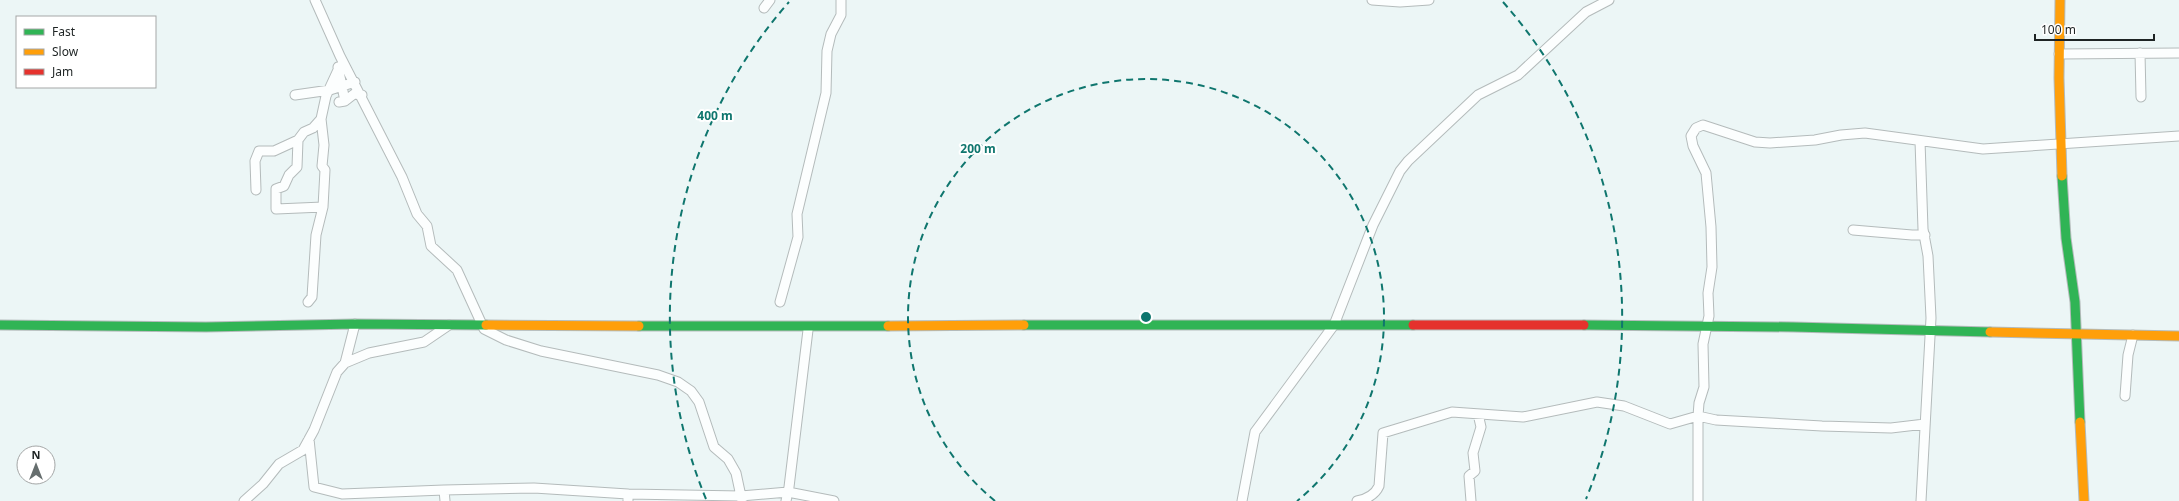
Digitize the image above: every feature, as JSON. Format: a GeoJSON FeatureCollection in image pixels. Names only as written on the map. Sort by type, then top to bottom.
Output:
{"type":"FeatureCollection","features":[{"type":"Feature","properties":{"kind":"street"},"geometry":{"type":"LineString","coordinates":[[315,0],[340,56],[362,95],[377,130],[402,177],[417,214],[427,226],[431,246],[455,268],[482,326],[496,336],[519,345],[658,375],[678,382],[691,391],[699,402],[714,447],[728,460],[736,474],[742,499]]}},
{"type":"Feature","properties":{"kind":"street"},"geometry":{"type":"LineString","coordinates":[[764,8],[770,0]]}},
{"type":"Feature","properties":{"kind":"street"},"geometry":{"type":"LineString","coordinates":[[780,302],[798,237],[796,214],[826,93],[828,51],[831,34],[841,15],[841,0]]}},
{"type":"Feature","properties":{"kind":"street"},"geometry":{"type":"LineString","coordinates":[[1372,0],[1400,2],[1429,0]]}},
{"type":"Feature","properties":{"kind":"street"},"geometry":{"type":"LineString","coordinates":[[1244,500],[1255,432],[1334,325],[1373,225],[1400,171],[1408,161],[1478,95],[1518,74],[1586,12],[1609,0]]}},
{"type":"Feature","properties":{"kind":"street"},"geometry":{"type":"LineString","coordinates":[[2060,0],[2059,54],[2064,218],[2074,295],[2084,501]]}},
{"type":"Feature","properties":{"kind":"street"},"geometry":{"type":"LineString","coordinates":[[2140,53],[2141,97]]}},
{"type":"Feature","properties":{"kind":"street"},"geometry":{"type":"LineString","coordinates":[[2059,54],[2179,53]]}},
{"type":"Feature","properties":{"kind":"street"},"geometry":{"type":"LineString","coordinates":[[308,302],[312,296],[316,235],[323,207],[325,170],[322,166],[324,145],[321,119],[326,96],[338,70],[340,56]]}},
{"type":"Feature","properties":{"kind":"street"},"geometry":{"type":"LineString","coordinates":[[338,70],[343,80],[342,101],[354,94],[362,95]]}},
{"type":"Feature","properties":{"kind":"street"},"geometry":{"type":"LineString","coordinates":[[295,96],[330,90],[355,82]]}},
{"type":"Feature","properties":{"kind":"street"},"geometry":{"type":"LineString","coordinates":[[256,190],[255,161],[259,151],[274,151],[298,140],[304,132],[313,128],[321,119]]}},
{"type":"Feature","properties":{"kind":"street"},"geometry":{"type":"LineString","coordinates":[[1698,501],[1698,416],[1699,403],[1704,387],[1703,344],[1709,319],[1708,294],[1712,272],[1711,227],[1706,173],[1691,137],[1692,132],[1696,128],[1703,125],[1748,140],[1770,143],[1815,140],[1841,135],[1865,133],[1983,149],[2062,142],[2179,136]]}},
{"type":"Feature","properties":{"kind":"street"},"geometry":{"type":"LineString","coordinates":[[298,140],[296,167],[289,175],[284,186],[276,189],[276,209],[323,207]]}},
{"type":"Feature","properties":{"kind":"street"},"geometry":{"type":"LineString","coordinates":[[1920,141],[1925,235],[1930,273],[1931,332],[1921,501]]}},
{"type":"Feature","properties":{"kind":"street"},"geometry":{"type":"LineString","coordinates":[[1853,230],[1925,235]]}},
{"type":"Feature","properties":{"kind":"street"},"geometry":{"type":"LineString","coordinates":[[346,363],[355,324]]}},
{"type":"Feature","properties":{"kind":"street"},"geometry":{"type":"LineString","coordinates":[[0,325],[206,327],[355,324],[482,326],[839,327],[1132,324],[1707,328],[1793,327],[1931,332],[2076,333],[2179,336]]}},
{"type":"Feature","properties":{"kind":"street"},"geometry":{"type":"LineString","coordinates":[[244,501],[263,484],[279,464],[303,450],[309,440],[337,372],[346,363],[369,353],[424,342],[449,325]]}},
{"type":"Feature","properties":{"kind":"street"},"geometry":{"type":"LineString","coordinates":[[789,496],[808,330]]}},
{"type":"Feature","properties":{"kind":"street"},"geometry":{"type":"LineString","coordinates":[[2125,396],[2128,355],[2133,335]]}},
{"type":"Feature","properties":{"kind":"street"},"geometry":{"type":"LineString","coordinates":[[1357,501],[1369,496],[1376,491],[1379,486],[1383,433],[1412,426],[1446,413],[1533,416],[1590,403],[1604,402],[1624,406],[1669,424],[1676,424],[1698,416],[1716,420],[1822,426],[1891,428],[1925,424]]}},
{"type":"Feature","properties":{"kind":"street"},"geometry":{"type":"LineString","coordinates":[[1470,501],[1469,476],[1475,471],[1473,453],[1481,431],[1478,414]]}},
{"type":"Feature","properties":{"kind":"street"},"geometry":{"type":"LineString","coordinates":[[309,440],[314,487],[342,494],[534,488],[628,497],[742,499],[789,496],[834,501]]}},
{"type":"Feature","properties":{"kind":"street"},"geometry":{"type":"LineString","coordinates":[[444,490],[445,501]]}},
{"type":"Feature","properties":{"kind":"traffic: fast"},"geometry":{"type":"LineString","coordinates":[[2062,176],[2066,238],[2075,302],[2080,422]]}},
{"type":"Feature","properties":{"kind":"traffic: fast"},"geometry":{"type":"LineString","coordinates":[[0,325],[206,327],[355,324],[486,325]]}},
{"type":"Feature","properties":{"kind":"traffic: fast"},"geometry":{"type":"LineString","coordinates":[[1024,325],[1413,325]]}},
{"type":"Feature","properties":{"kind":"traffic: fast"},"geometry":{"type":"LineString","coordinates":[[1584,325],[1793,327],[1990,332]]}},
{"type":"Feature","properties":{"kind":"traffic: fast"},"geometry":{"type":"LineString","coordinates":[[639,326],[888,326]]}},
{"type":"Feature","properties":{"kind":"traffic: slow"},"geometry":{"type":"LineString","coordinates":[[2060,0],[2059,78],[2062,176]]}},
{"type":"Feature","properties":{"kind":"traffic: slow"},"geometry":{"type":"LineString","coordinates":[[486,325],[639,326]]}},
{"type":"Feature","properties":{"kind":"traffic: slow"},"geometry":{"type":"LineString","coordinates":[[888,326],[1024,325]]}},
{"type":"Feature","properties":{"kind":"traffic: slow"},"geometry":{"type":"LineString","coordinates":[[1990,332],[2179,336]]}},
{"type":"Feature","properties":{"kind":"traffic: slow"},"geometry":{"type":"LineString","coordinates":[[2080,422],[2084,501]]}},
{"type":"Feature","properties":{"kind":"traffic: jam"},"geometry":{"type":"LineString","coordinates":[[1413,325],[1584,325]]}}]}
